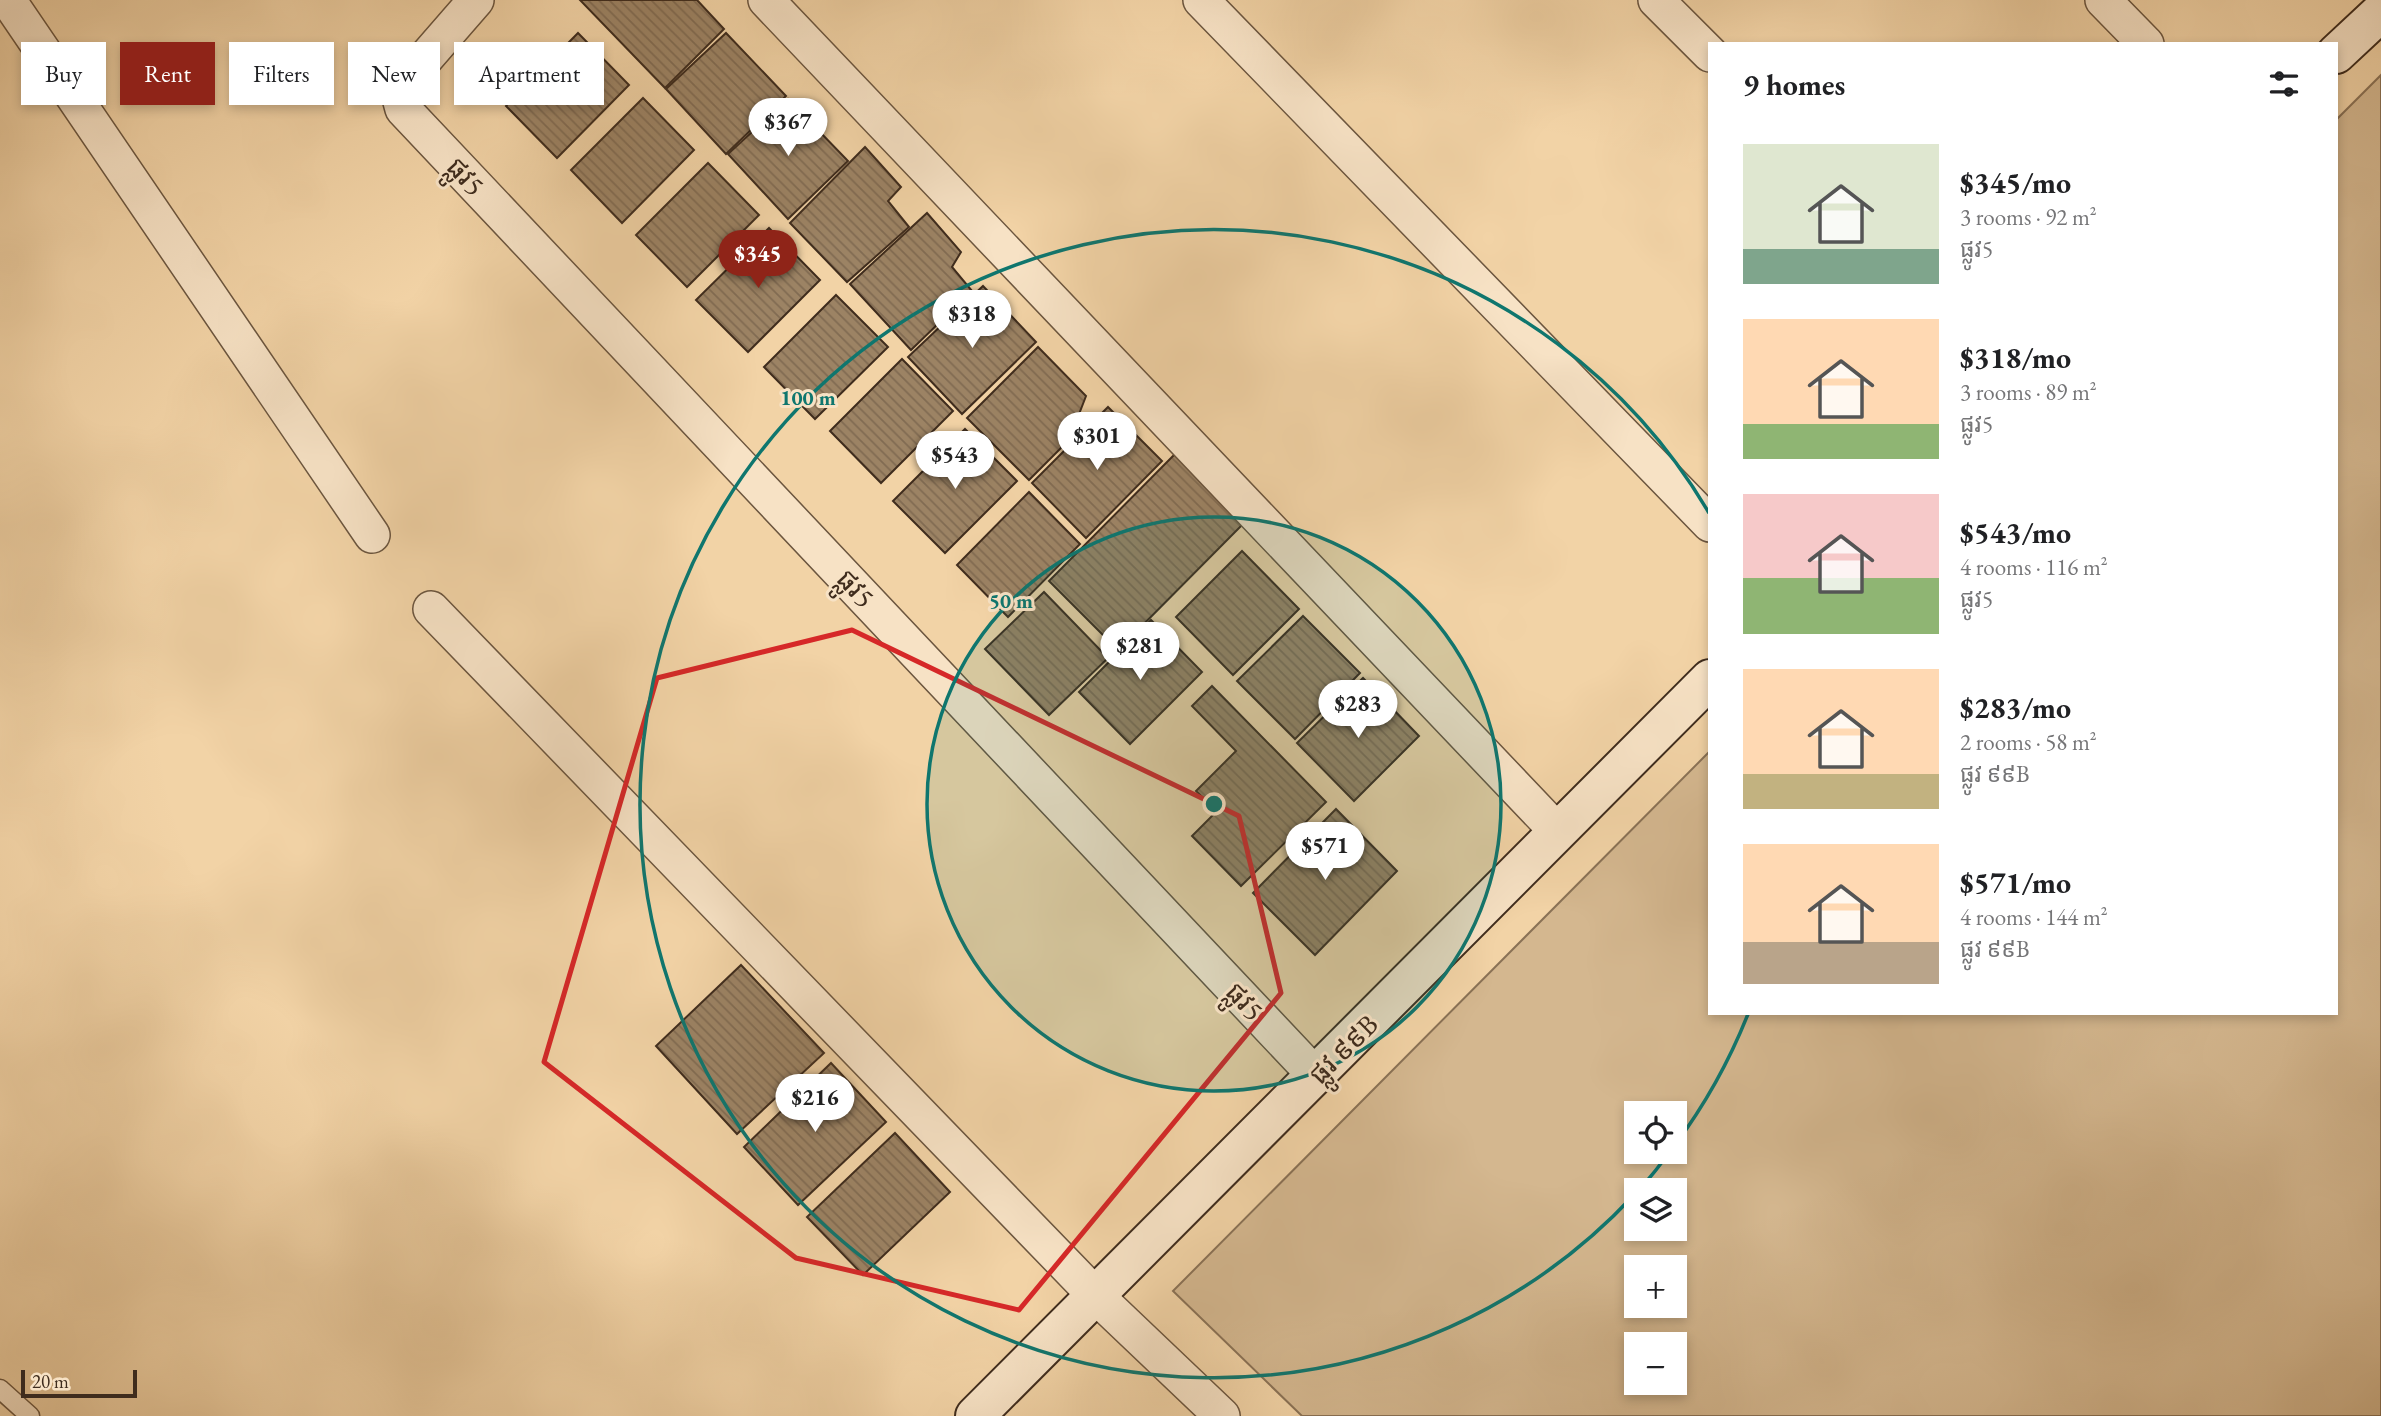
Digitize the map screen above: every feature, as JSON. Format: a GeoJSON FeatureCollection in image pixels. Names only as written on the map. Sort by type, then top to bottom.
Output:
{"type":"FeatureCollection","features":[{"type":"Feature","properties":{"kind":"street"},"geometry":{"type":"LineString","coordinates":[[8,0],[372,535]]}},
{"type":"Feature","properties":{"kind":"street","name":"ផ្លូវ5"},"geometry":{"type":"LineString","coordinates":[[476,0],[403,84],[400,98],[403,109],[1316,1076]]}},
{"type":"Feature","properties":{"kind":"street"},"geometry":{"type":"LineString","coordinates":[[766,0],[1558,832]]}},
{"type":"Feature","properties":{"kind":"street"},"geometry":{"type":"LineString","coordinates":[[1201,0],[1708,522]]}},
{"type":"Feature","properties":{"kind":"street"},"geometry":{"type":"LineString","coordinates":[[1656,0],[1708,52]]}},
{"type":"Feature","properties":{"kind":"street"},"geometry":{"type":"LineString","coordinates":[[2103,0],[2144,42]]}},
{"type":"Feature","properties":{"kind":"street"},"geometry":{"type":"LineString","coordinates":[[2338,52],[2381,12]]}},
{"type":"Feature","properties":{"kind":"street"},"geometry":{"type":"LineString","coordinates":[[431,609],[1096,1296],[1222,1416]]}},
{"type":"Feature","properties":{"kind":"street","name":"ផ្លូវ ៩៩B"},"geometry":{"type":"LineString","coordinates":[[975,1416],[1708,681]]}},
{"type":"Feature","properties":{"kind":"lane"},"geometry":{"type":"LineString","coordinates":[[0,1389],[30,1416]]}},
{"type":"Feature","properties":{"kind":"highlighted area"},"geometry":{"type":"Polygon","coordinates":[[[852,630],[1239,816],[1281,993],[1019,1310],[796,1258],[544,1062],[657,678],[852,630]]]}},
{"type":"Feature","properties":{"kind":"shaded area"},"geometry":{"type":"Polygon","coordinates":[[[2381,75],[2381,1416],[1302,1416],[1173,1291],[1708,753],[1708,1015],[2338,1015],[2338,118],[2381,75]]]}},
{"type":"Feature","properties":{"kind":"building"},"geometry":{"type":"Polygon","coordinates":[[[580,0],[697,0],[724,29],[665,88],[580,0]]]}},
{"type":"Feature","properties":{"kind":"building"},"geometry":{"type":"Polygon","coordinates":[[[578,33],[587,42],[569,42],[578,33]]]}},
{"type":"Feature","properties":{"kind":"building"},"geometry":{"type":"Polygon","coordinates":[[[726,33],[786,96],[726,154],[666,89],[726,33]]]}},
{"type":"Feature","properties":{"kind":"building"},"geometry":{"type":"Polygon","coordinates":[[[604,60],[629,85],[557,158],[506,106],[604,105],[604,60]]]}},
{"type":"Feature","properties":{"kind":"building"},"geometry":{"type":"Polygon","coordinates":[[[643,98],[694,150],[622,223],[571,170],[643,98]]]}},
{"type":"Feature","properties":{"kind":"building"},"geometry":{"type":"Polygon","coordinates":[[[788,99],[848,161],[788,219],[728,154],[788,99]]]}},
{"type":"Feature","properties":{"kind":"building"},"geometry":{"type":"Polygon","coordinates":[[[865,147],[901,187],[888,201],[909,227],[847,282],[790,223],[865,147]]]}},
{"type":"Feature","properties":{"kind":"building"},"geometry":{"type":"Polygon","coordinates":[[[708,163],[759,215],[687,287],[636,235],[708,163]]]}},
{"type":"Feature","properties":{"kind":"building"},"geometry":{"type":"Polygon","coordinates":[[[927,213],[961,252],[952,267],[972,291],[911,350],[850,284],[927,213]]]}},
{"type":"Feature","properties":{"kind":"building"},"geometry":{"type":"Polygon","coordinates":[[[769,228],[820,280],[748,352],[696,300],[769,228]]]}},
{"type":"Feature","properties":{"kind":"building"},"geometry":{"type":"Polygon","coordinates":[[[983,286],[1036,342],[962,414],[908,357],[983,286]]]}},
{"type":"Feature","properties":{"kind":"building"},"geometry":{"type":"Polygon","coordinates":[[[836,295],[888,347],[815,419],[764,367],[836,295]]]}},
{"type":"Feature","properties":{"kind":"building"},"geometry":{"type":"Polygon","coordinates":[[[1038,347],[1086,396],[1069,440],[1029,480],[967,418],[1038,347]]]}},
{"type":"Feature","properties":{"kind":"building"},"geometry":{"type":"Polygon","coordinates":[[[902,359],[953,411],[881,483],[830,431],[902,359]]]}},
{"type":"Feature","properties":{"kind":"building"},"geometry":{"type":"Polygon","coordinates":[[[1108,407],[1162,461],[1086,538],[1032,483],[1108,407]]]}},
{"type":"Feature","properties":{"kind":"building"},"geometry":{"type":"Polygon","coordinates":[[[965,429],[1017,481],[945,553],[893,501],[965,429]]]}},
{"type":"Feature","properties":{"kind":"building"},"geometry":{"type":"Polygon","coordinates":[[[1175,454],[1244,523],[1118,650],[1049,581],[1175,454]]]}},
{"type":"Feature","properties":{"kind":"building"},"geometry":{"type":"Polygon","coordinates":[[[1029,492],[1080,544],[1008,617],[957,565],[1029,492]]]}},
{"type":"Feature","properties":{"kind":"building"},"geometry":{"type":"Polygon","coordinates":[[[1242,551],[1299,609],[1233,675],[1176,617],[1242,551]]]}},
{"type":"Feature","properties":{"kind":"building"},"geometry":{"type":"Polygon","coordinates":[[[1044,592],[1108,658],[1049,715],[985,649],[1044,592]]]}},
{"type":"Feature","properties":{"kind":"building"},"geometry":{"type":"Polygon","coordinates":[[[1303,616],[1360,673],[1295,739],[1237,681],[1303,616]]]}},
{"type":"Feature","properties":{"kind":"building"},"geometry":{"type":"Polygon","coordinates":[[[1151,620],[1202,672],[1130,744],[1079,692],[1151,620]]]}},
{"type":"Feature","properties":{"kind":"building"},"geometry":{"type":"Polygon","coordinates":[[[1363,678],[1419,736],[1354,801],[1297,743],[1363,678]]]}},
{"type":"Feature","properties":{"kind":"building"},"geometry":{"type":"Polygon","coordinates":[[[1212,686],[1326,802],[1241,886],[1192,836],[1217,811],[1196,791],[1236,751],[1192,706],[1212,686]]]}},
{"type":"Feature","properties":{"kind":"building"},"geometry":{"type":"Polygon","coordinates":[[[1336,809],[1397,871],[1315,955],[1253,893],[1336,809]]]}},
{"type":"Feature","properties":{"kind":"building"},"geometry":{"type":"Polygon","coordinates":[[[741,965],[824,1053],[737,1134],[656,1046],[741,965]]]}},
{"type":"Feature","properties":{"kind":"building"},"geometry":{"type":"Polygon","coordinates":[[[831,1063],[886,1122],[798,1205],[744,1147],[831,1063]]]}},
{"type":"Feature","properties":{"kind":"building"},"geometry":{"type":"Polygon","coordinates":[[[895,1133],[950,1192],[863,1275],[807,1217],[895,1133]]]}}]}
